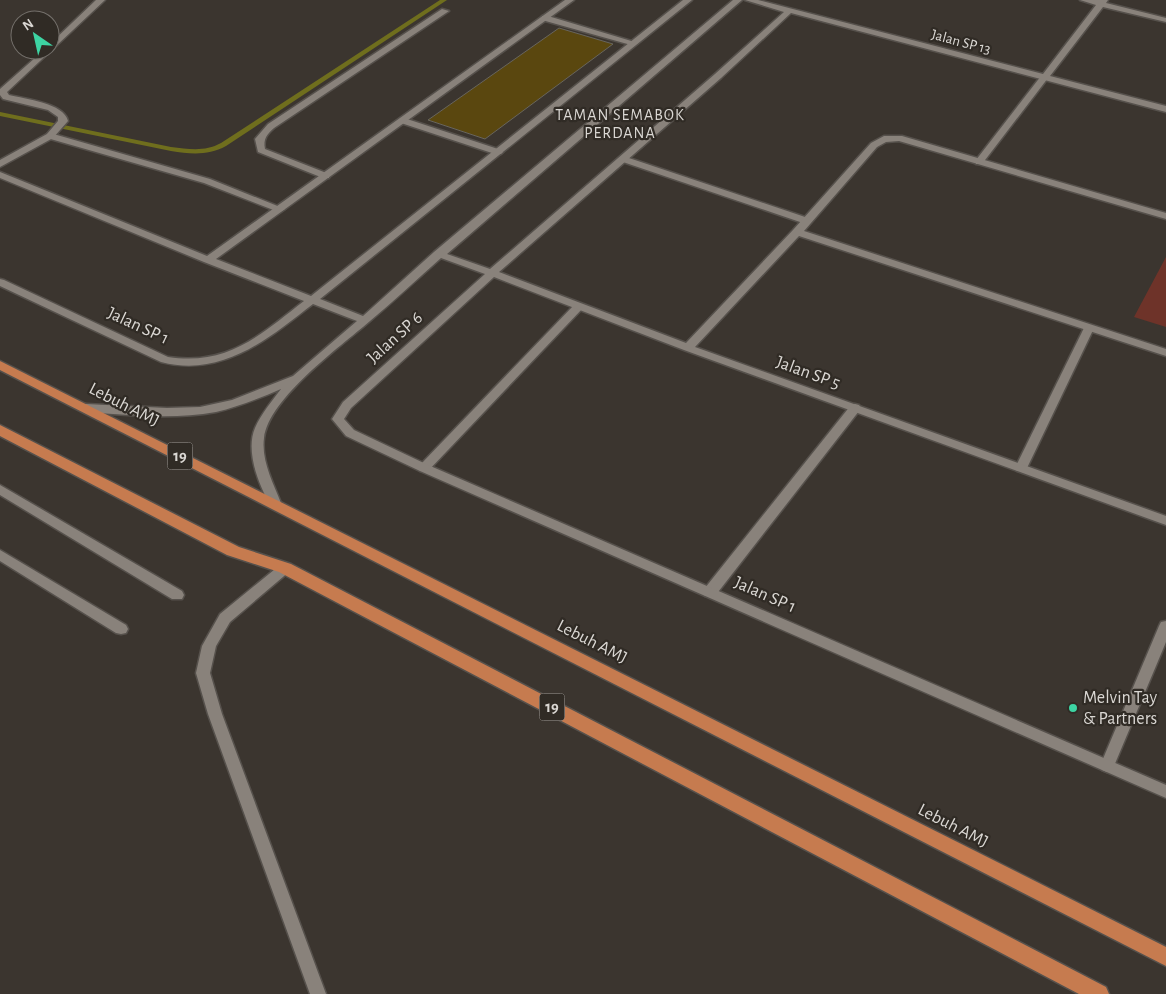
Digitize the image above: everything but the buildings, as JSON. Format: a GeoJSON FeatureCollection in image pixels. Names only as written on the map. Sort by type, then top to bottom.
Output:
{"type":"FeatureCollection","features":[{"type":"Feature","properties":{"kind":"highway","name":"Lebuh AMJ"},"geometry":{"type":"LineString","coordinates":[[0,364],[1166,957]]}},
{"type":"Feature","properties":{"kind":"highway","name":"19"},"geometry":{"type":"LineString","coordinates":[[0,430],[233,551],[285,568],[1099,994]]}},
{"type":"Feature","properties":{"kind":"street"},"geometry":{"type":"LineString","coordinates":[[60,39],[101,0]]}},
{"type":"Feature","properties":{"kind":"street"},"geometry":{"type":"LineString","coordinates":[[208,260],[570,0]]}},
{"type":"Feature","properties":{"kind":"street","name":"Jalan SP 1"},"geometry":{"type":"LineString","coordinates":[[0,282],[165,360],[190,363],[221,358],[248,347],[312,300],[688,0]]}},
{"type":"Feature","properties":{"kind":"street"},"geometry":{"type":"LineString","coordinates":[[275,503],[261,467],[258,448],[260,429],[297,378],[438,254],[738,0]]}},
{"type":"Feature","properties":{"kind":"street","name":"Jalan SP 13"},"geometry":{"type":"LineString","coordinates":[[749,0],[1166,110]]}},
{"type":"Feature","properties":{"kind":"street"},"geometry":{"type":"LineString","coordinates":[[1084,0],[1103,2],[1166,20]]}},
{"type":"Feature","properties":{"kind":"street"},"geometry":{"type":"LineString","coordinates":[[979,162],[1103,2]]}},
{"type":"Feature","properties":{"kind":"street"},"geometry":{"type":"LineString","coordinates":[[326,176],[261,150],[259,142],[261,134],[270,126],[445,11]]}},
{"type":"Feature","properties":{"kind":"street"},"geometry":{"type":"LineString","coordinates":[[492,273],[789,11]]}},
{"type":"Feature","properties":{"kind":"street"},"geometry":{"type":"LineString","coordinates":[[545,18],[634,43]]}},
{"type":"Feature","properties":{"kind":"street"},"geometry":{"type":"LineString","coordinates":[[0,164],[53,132],[63,121],[62,116],[51,108],[6,97],[2,92],[37,60]]}},
{"type":"Feature","properties":{"kind":"street"},"geometry":{"type":"LineString","coordinates":[[404,120],[498,152]]}},
{"type":"Feature","properties":{"kind":"street"},"geometry":{"type":"LineString","coordinates":[[53,132],[207,181],[280,209]]}},
{"type":"Feature","properties":{"kind":"street"},"geometry":{"type":"LineString","coordinates":[[688,348],[797,232],[874,145],[884,139],[899,138],[1166,216]]}},
{"type":"Feature","properties":{"kind":"street"},"geometry":{"type":"LineString","coordinates":[[623,159],[807,221]]}},
{"type":"Feature","properties":{"kind":"street"},"geometry":{"type":"LineString","coordinates":[[0,175],[208,260],[365,320]]}},
{"type":"Feature","properties":{"kind":"street"},"geometry":{"type":"LineString","coordinates":[[797,232],[1166,352]]}},
{"type":"Feature","properties":{"kind":"street","name":"Jalan SP 5"},"geometry":{"type":"LineString","coordinates":[[438,254],[688,348],[1166,521]]}},
{"type":"Feature","properties":{"kind":"street","name":"Jalan SP 6"},"geometry":{"type":"LineString","coordinates":[[350,433],[338,419],[347,405],[492,273]]}},
{"type":"Feature","properties":{"kind":"street"},"geometry":{"type":"LineString","coordinates":[[424,468],[579,306]]}},
{"type":"Feature","properties":{"kind":"street"},"geometry":{"type":"LineString","coordinates":[[1020,468],[1089,328]]}},
{"type":"Feature","properties":{"kind":"street"},"geometry":{"type":"LineString","coordinates":[[86,408],[175,413],[217,408],[252,397],[297,378]]}},
{"type":"Feature","properties":{"kind":"street"},"geometry":{"type":"LineString","coordinates":[[710,592],[855,408]]}},
{"type":"Feature","properties":{"kind":"street","name":"Jalan SP 1"},"geometry":{"type":"LineString","coordinates":[[350,433],[424,468],[1166,792]]}},
{"type":"Feature","properties":{"kind":"street"},"geometry":{"type":"LineString","coordinates":[[0,489],[177,595]]}},
{"type":"Feature","properties":{"kind":"street"},"geometry":{"type":"LineString","coordinates":[[0,555],[121,629]]}},
{"type":"Feature","properties":{"kind":"street"},"geometry":{"type":"LineString","coordinates":[[285,568],[225,618],[209,646],[203,674],[215,714],[318,994]]}},
{"type":"Feature","properties":{"kind":"street"},"geometry":{"type":"LineString","coordinates":[[1107,766],[1166,626]]}},
{"type":"Feature","properties":{"kind":"shaded area"},"geometry":{"type":"Polygon","coordinates":[[[1166,257],[1166,327],[1134,317],[1166,257]]]}},
{"type":"Feature","properties":{"kind":"waterway"},"geometry":{"type":"LineString","coordinates":[[0,114],[171,149],[202,152],[223,144],[444,0]]}},
{"type":"Feature","properties":{"kind":"place","name":"Melvin Tay & Partners"},"geometry":{"type":"Point","coordinates":[1073,708]}},
{"type":"Feature","properties":{"kind":"district","name":"TAMAN SEMABOK PERDANA"},"geometry":{"type":"Point","coordinates":[620,124]}}]}
